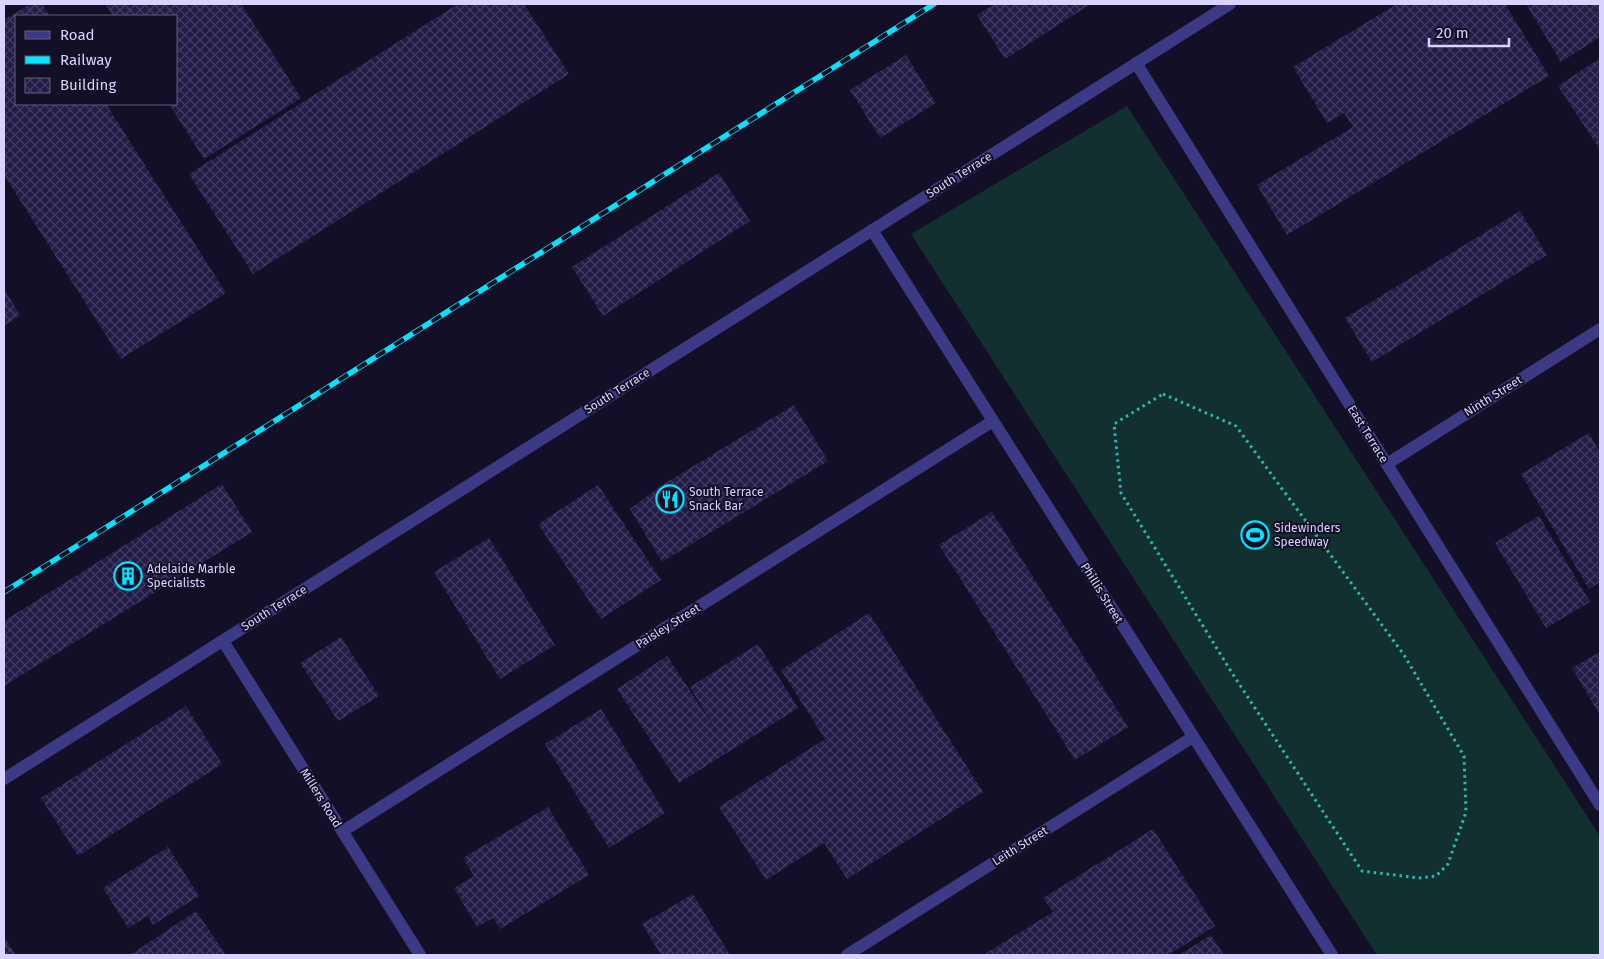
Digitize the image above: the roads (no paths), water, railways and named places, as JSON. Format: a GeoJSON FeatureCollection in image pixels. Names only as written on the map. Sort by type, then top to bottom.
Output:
{"type":"FeatureCollection","features":[{"type":"Feature","properties":{"kind":"street","name":"South Terrace"},"geometry":{"type":"LineString","coordinates":[[4,779],[1230,4]]}},
{"type":"Feature","properties":{"kind":"street","name":"East Terrace"},"geometry":{"type":"LineString","coordinates":[[1136,63],[1600,805]]}},
{"type":"Feature","properties":{"kind":"street","name":"Phillis Street"},"geometry":{"type":"LineString","coordinates":[[872,230],[1332,955]]}},
{"type":"Feature","properties":{"kind":"street","name":"Ninth Street"},"geometry":{"type":"LineString","coordinates":[[1387,464],[1600,329]]}},
{"type":"Feature","properties":{"kind":"street","name":"Paisley Street"},"geometry":{"type":"LineString","coordinates":[[342,831],[993,421]]}},
{"type":"Feature","properties":{"kind":"street","name":"Millers Road"},"geometry":{"type":"LineString","coordinates":[[223,641],[420,955]]}},
{"type":"Feature","properties":{"kind":"street","name":"Leith Street"},"geometry":{"type":"LineString","coordinates":[[847,955],[1193,737]]}},
{"type":"Feature","properties":{"kind":"railway"},"geometry":{"type":"LineString","coordinates":[[4,592],[934,4]]}},
{"type":"Feature","properties":{"kind":"place","name":"South Terrace Snack Bar"},"geometry":{"type":"Point","coordinates":[670,499]}},
{"type":"Feature","properties":{"kind":"place","name":"Sidewinders Speedway"},"geometry":{"type":"Point","coordinates":[1255,535]}},
{"type":"Feature","properties":{"kind":"place","name":"Adelaide Marble Specialists"},"geometry":{"type":"Point","coordinates":[128,576]}}]}
